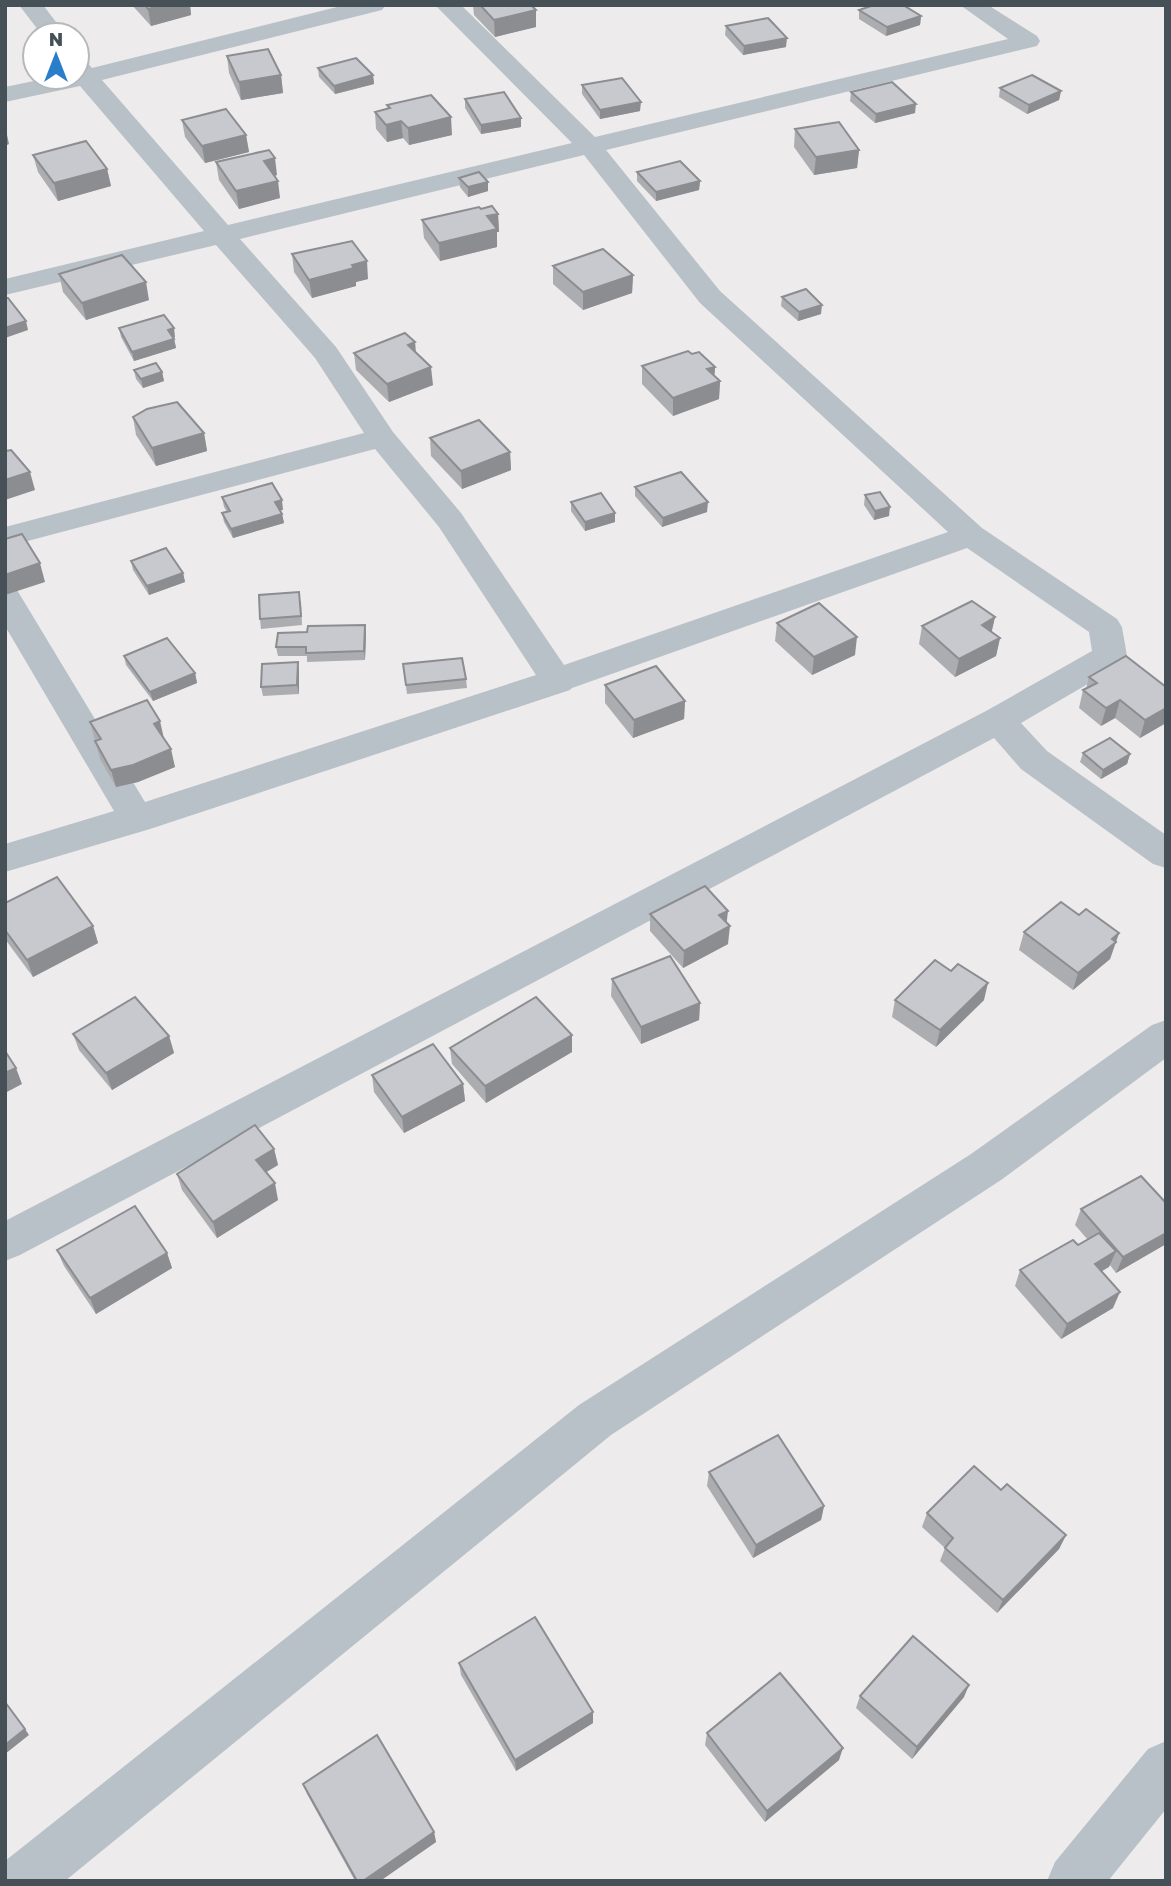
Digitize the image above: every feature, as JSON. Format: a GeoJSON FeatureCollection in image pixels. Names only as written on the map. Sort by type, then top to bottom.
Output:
{"type":"FeatureCollection","features":[{"type":"Feature","properties":{"kind":"street"},"geometry":{"type":"LineString","coordinates":[[31,5],[43,21]]}},
{"type":"Feature","properties":{"kind":"street"},"geometry":{"type":"LineString","coordinates":[[91,70],[373,5]]}},
{"type":"Feature","properties":{"kind":"street"},"geometry":{"type":"LineString","coordinates":[[5,1242],[998,720],[1110,656],[1105,627],[971,535],[710,297],[590,146],[447,5]]}},
{"type":"Feature","properties":{"kind":"street"},"geometry":{"type":"LineString","coordinates":[[5,287],[1028,41],[972,5]]}},
{"type":"Feature","properties":{"kind":"street"},"geometry":{"type":"LineString","coordinates":[[91,84],[326,353],[383,438],[450,520],[558,682]]}},
{"type":"Feature","properties":{"kind":"street"},"geometry":{"type":"LineString","coordinates":[[5,537],[383,438]]}},
{"type":"Feature","properties":{"kind":"street"},"geometry":{"type":"LineString","coordinates":[[5,858],[137,819],[558,682],[971,535]]}},
{"type":"Feature","properties":{"kind":"street"},"geometry":{"type":"LineString","coordinates":[[5,598],[137,819]]}},
{"type":"Feature","properties":{"kind":"street"},"geometry":{"type":"LineString","coordinates":[[998,720],[1034,760],[1166,854]]}},
{"type":"Feature","properties":{"kind":"street"},"geometry":{"type":"LineString","coordinates":[[23,1881],[595,1420],[986,1167],[1166,1036]]}},
{"type":"Feature","properties":{"kind":"street"},"geometry":{"type":"LineString","coordinates":[[1074,1881],[1166,1767]]}},
{"type":"Feature","properties":{"kind":"building"},"geometry":{"type":"Polygon","coordinates":[[[145,5],[162,5],[148,9],[145,5]]]}},
{"type":"Feature","properties":{"kind":"building"},"geometry":{"type":"Polygon","coordinates":[[[480,5],[531,5],[536,10],[494,20],[480,5]]]}},
{"type":"Feature","properties":{"kind":"building"},"geometry":{"type":"Polygon","coordinates":[[[874,5],[903,5],[921,16],[887,27],[859,10],[874,5]]]}},
{"type":"Feature","properties":{"kind":"building"},"geometry":{"type":"Polygon","coordinates":[[[768,18],[787,38],[744,46],[726,26],[768,18]]]}},
{"type":"Feature","properties":{"kind":"building"},"geometry":{"type":"Polygon","coordinates":[[[268,49],[281,75],[239,82],[227,56],[268,49]]]}},
{"type":"Feature","properties":{"kind":"building"},"geometry":{"type":"Polygon","coordinates":[[[356,58],[373,75],[334,86],[318,68],[356,58]]]}},
{"type":"Feature","properties":{"kind":"building"},"geometry":{"type":"Polygon","coordinates":[[[1032,75],[1061,91],[1029,105],[1000,88],[1032,75]]]}},
{"type":"Feature","properties":{"kind":"building"},"geometry":{"type":"Polygon","coordinates":[[[622,78],[641,102],[600,110],[582,85],[622,78]]]}},
{"type":"Feature","properties":{"kind":"building"},"geometry":{"type":"Polygon","coordinates":[[[892,82],[916,104],[876,114],[851,92],[892,82]]]}},
{"type":"Feature","properties":{"kind":"building"},"geometry":{"type":"Polygon","coordinates":[[[504,92],[521,118],[481,125],[465,99],[504,92]]]}},
{"type":"Feature","properties":{"kind":"building"},"geometry":{"type":"Polygon","coordinates":[[[431,95],[451,117],[408,128],[401,121],[386,125],[375,112],[390,108],[387,105],[431,95]]]}},
{"type":"Feature","properties":{"kind":"building"},"geometry":{"type":"Polygon","coordinates":[[[226,109],[246,135],[202,146],[182,120],[226,109]]]}},
{"type":"Feature","properties":{"kind":"building"},"geometry":{"type":"Polygon","coordinates":[[[839,122],[859,150],[816,157],[795,129],[839,122]]]}},
{"type":"Feature","properties":{"kind":"building"},"geometry":{"type":"Polygon","coordinates":[[[86,141],[107,169],[54,183],[33,155],[86,141]]]}},
{"type":"Feature","properties":{"kind":"building"},"geometry":{"type":"Polygon","coordinates":[[[269,150],[275,158],[264,161],[278,181],[236,191],[216,162],[269,150]]]}},
{"type":"Feature","properties":{"kind":"building"},"geometry":{"type":"Polygon","coordinates":[[[680,161],[700,181],[656,192],[637,172],[680,161]]]}},
{"type":"Feature","properties":{"kind":"building"},"geometry":{"type":"Polygon","coordinates":[[[479,172],[488,182],[468,187],[459,178],[479,172]]]}},
{"type":"Feature","properties":{"kind":"building"},"geometry":{"type":"Polygon","coordinates":[[[492,206],[498,214],[487,216],[497,229],[439,243],[422,220],[479,207],[481,209],[492,206]]]}},
{"type":"Feature","properties":{"kind":"building"},"geometry":{"type":"Polygon","coordinates":[[[352,241],[367,261],[352,265],[354,268],[309,280],[292,254],[352,241]]]}},
{"type":"Feature","properties":{"kind":"building"},"geometry":{"type":"Polygon","coordinates":[[[603,249],[633,275],[583,292],[553,266],[603,249]]]}},
{"type":"Feature","properties":{"kind":"building"},"geometry":{"type":"Polygon","coordinates":[[[122,255],[146,282],[82,303],[59,274],[122,255]]]}},
{"type":"Feature","properties":{"kind":"building"},"geometry":{"type":"Polygon","coordinates":[[[806,289],[822,305],[799,312],[782,297],[806,289]]]}},
{"type":"Feature","properties":{"kind":"building"},"geometry":{"type":"Polygon","coordinates":[[[5,298],[8,298],[26,321],[5,328],[5,298]]]}},
{"type":"Feature","properties":{"kind":"building"},"geometry":{"type":"Polygon","coordinates":[[[164,315],[174,328],[168,330],[174,339],[132,352],[119,328],[164,315]]]}},
{"type":"Feature","properties":{"kind":"building"},"geometry":{"type":"Polygon","coordinates":[[[405,333],[415,342],[408,345],[431,367],[387,384],[354,353],[405,333]]]}},
{"type":"Feature","properties":{"kind":"building"},"geometry":{"type":"Polygon","coordinates":[[[688,351],[692,354],[699,352],[715,367],[707,369],[720,381],[673,398],[642,366],[688,351]]]}},
{"type":"Feature","properties":{"kind":"building"},"geometry":{"type":"Polygon","coordinates":[[[156,363],[162,372],[141,379],[134,370],[156,363]]]}},
{"type":"Feature","properties":{"kind":"building"},"geometry":{"type":"Polygon","coordinates":[[[177,402],[204,433],[152,448],[133,417],[147,409],[177,402]]]}},
{"type":"Feature","properties":{"kind":"building"},"geometry":{"type":"Polygon","coordinates":[[[479,420],[510,452],[461,471],[430,438],[479,420]]]}},
{"type":"Feature","properties":{"kind":"building"},"geometry":{"type":"Polygon","coordinates":[[[11,450],[30,472],[5,480],[5,451],[11,450]]]}},
{"type":"Feature","properties":{"kind":"building"},"geometry":{"type":"Polygon","coordinates":[[[681,472],[708,502],[663,518],[635,487],[681,472]]]}},
{"type":"Feature","properties":{"kind":"building"},"geometry":{"type":"Polygon","coordinates":[[[272,483],[282,500],[275,502],[282,514],[231,529],[222,513],[230,511],[222,497],[272,483]]]}},
{"type":"Feature","properties":{"kind":"building"},"geometry":{"type":"Polygon","coordinates":[[[880,492],[890,507],[875,511],[865,495],[880,492]]]}},
{"type":"Feature","properties":{"kind":"building"},"geometry":{"type":"Polygon","coordinates":[[[601,493],[615,513],[585,522],[571,502],[601,493]]]}},
{"type":"Feature","properties":{"kind":"building"},"geometry":{"type":"Polygon","coordinates":[[[22,534],[40,563],[5,575],[5,539],[22,534]]]}},
{"type":"Feature","properties":{"kind":"building"},"geometry":{"type":"Polygon","coordinates":[[[166,548],[183,573],[147,586],[131,561],[166,548]]]}},
{"type":"Feature","properties":{"kind":"building"},"geometry":{"type":"Polygon","coordinates":[[[299,592],[301,616],[260,619],[259,595],[299,592]]]}},
{"type":"Feature","properties":{"kind":"building"},"geometry":{"type":"Polygon","coordinates":[[[972,601],[995,617],[982,625],[1000,638],[959,659],[922,626],[972,601]]]}},
{"type":"Feature","properties":{"kind":"building"},"geometry":{"type":"Polygon","coordinates":[[[819,603],[857,637],[814,657],[777,623],[819,603]]]}},
{"type":"Feature","properties":{"kind":"building"},"geometry":{"type":"Polygon","coordinates":[[[365,625],[364,651],[306,653],[306,647],[276,647],[278,633],[307,632],[308,626],[365,625]]]}},
{"type":"Feature","properties":{"kind":"building"},"geometry":{"type":"Polygon","coordinates":[[[167,638],[195,673],[150,692],[124,656],[167,638]]]}},
{"type":"Feature","properties":{"kind":"building"},"geometry":{"type":"Polygon","coordinates":[[[1126,656],[1166,687],[1166,708],[1145,720],[1120,700],[1106,708],[1083,690],[1097,683],[1089,677],[1126,656]]]}},
{"type":"Feature","properties":{"kind":"building"},"geometry":{"type":"Polygon","coordinates":[[[462,658],[466,679],[406,685],[403,664],[462,658]]]}},
{"type":"Feature","properties":{"kind":"building"},"geometry":{"type":"Polygon","coordinates":[[[298,662],[297,685],[261,687],[262,664],[298,662]]]}},
{"type":"Feature","properties":{"kind":"building"},"geometry":{"type":"Polygon","coordinates":[[[656,666],[685,701],[634,720],[605,685],[656,666]]]}},
{"type":"Feature","properties":{"kind":"building"},"geometry":{"type":"Polygon","coordinates":[[[147,700],[160,721],[154,724],[171,749],[133,765],[111,770],[95,741],[101,739],[90,722],[147,700]]]}},
{"type":"Feature","properties":{"kind":"building"},"geometry":{"type":"Polygon","coordinates":[[[1110,738],[1130,754],[1103,770],[1083,753],[1110,738]]]}},
{"type":"Feature","properties":{"kind":"building"},"geometry":{"type":"Polygon","coordinates":[[[57,877],[93,926],[27,960],[5,930],[5,903],[57,877]]]}},
{"type":"Feature","properties":{"kind":"building"},"geometry":{"type":"Polygon","coordinates":[[[705,886],[728,911],[719,915],[730,926],[684,951],[650,914],[705,886]]]}},
{"type":"Feature","properties":{"kind":"building"},"geometry":{"type":"Polygon","coordinates":[[[1061,902],[1079,915],[1086,909],[1119,933],[1112,939],[1116,942],[1078,973],[1024,932],[1061,902]]]}},
{"type":"Feature","properties":{"kind":"building"},"geometry":{"type":"Polygon","coordinates":[[[670,956],[700,1003],[641,1027],[612,979],[670,956]]]}},
{"type":"Feature","properties":{"kind":"building"},"geometry":{"type":"Polygon","coordinates":[[[935,960],[951,971],[958,964],[988,983],[940,1030],[895,1000],[935,960]]]}},
{"type":"Feature","properties":{"kind":"building"},"geometry":{"type":"Polygon","coordinates":[[[135,997],[169,1036],[106,1073],[73,1034],[135,997]]]}},
{"type":"Feature","properties":{"kind":"building"},"geometry":{"type":"Polygon","coordinates":[[[536,997],[572,1035],[485,1086],[450,1048],[536,997]]]}},
{"type":"Feature","properties":{"kind":"building"},"geometry":{"type":"Polygon","coordinates":[[[433,1044],[463,1084],[402,1117],[372,1075],[433,1044]]]}},
{"type":"Feature","properties":{"kind":"building"},"geometry":{"type":"Polygon","coordinates":[[[5,1051],[16,1068],[5,1073],[5,1051]]]}},
{"type":"Feature","properties":{"kind":"building"},"geometry":{"type":"Polygon","coordinates":[[[255,1125],[274,1149],[256,1160],[275,1183],[213,1222],[177,1174],[255,1125]]]}},
{"type":"Feature","properties":{"kind":"building"},"geometry":{"type":"Polygon","coordinates":[[[1141,1176],[1166,1203],[1166,1233],[1123,1257],[1081,1209],[1141,1176]]]}},
{"type":"Feature","properties":{"kind":"building"},"geometry":{"type":"Polygon","coordinates":[[[135,1206],[167,1253],[90,1298],[57,1250],[135,1206]]]}},
{"type":"Feature","properties":{"kind":"building"},"geometry":{"type":"Polygon","coordinates":[[[1099,1233],[1116,1251],[1095,1264],[1120,1292],[1067,1324],[1020,1270],[1073,1240],[1078,1245],[1099,1233]]]}},
{"type":"Feature","properties":{"kind":"building"},"geometry":{"type":"Polygon","coordinates":[[[778,1435],[824,1506],[756,1545],[709,1472],[778,1435]]]}},
{"type":"Feature","properties":{"kind":"building"},"geometry":{"type":"Polygon","coordinates":[[[974,1466],[1001,1490],[1007,1484],[1066,1535],[1003,1600],[945,1548],[953,1538],[927,1513],[974,1466]]]}},
{"type":"Feature","properties":{"kind":"building"},"geometry":{"type":"Polygon","coordinates":[[[535,1617],[593,1712],[515,1760],[459,1663],[535,1617]]]}},
{"type":"Feature","properties":{"kind":"building"},"geometry":{"type":"Polygon","coordinates":[[[913,1636],[969,1685],[917,1747],[860,1696],[913,1636]]]}},
{"type":"Feature","properties":{"kind":"building"},"geometry":{"type":"Polygon","coordinates":[[[780,1673],[843,1748],[767,1811],[707,1733],[780,1673]]]}},
{"type":"Feature","properties":{"kind":"building"},"geometry":{"type":"Polygon","coordinates":[[[5,1702],[25,1729],[5,1745],[5,1702]]]}},
{"type":"Feature","properties":{"kind":"building"},"geometry":{"type":"Polygon","coordinates":[[[377,1735],[434,1832],[363,1881],[357,1881],[303,1784],[377,1735]]]}}]}
